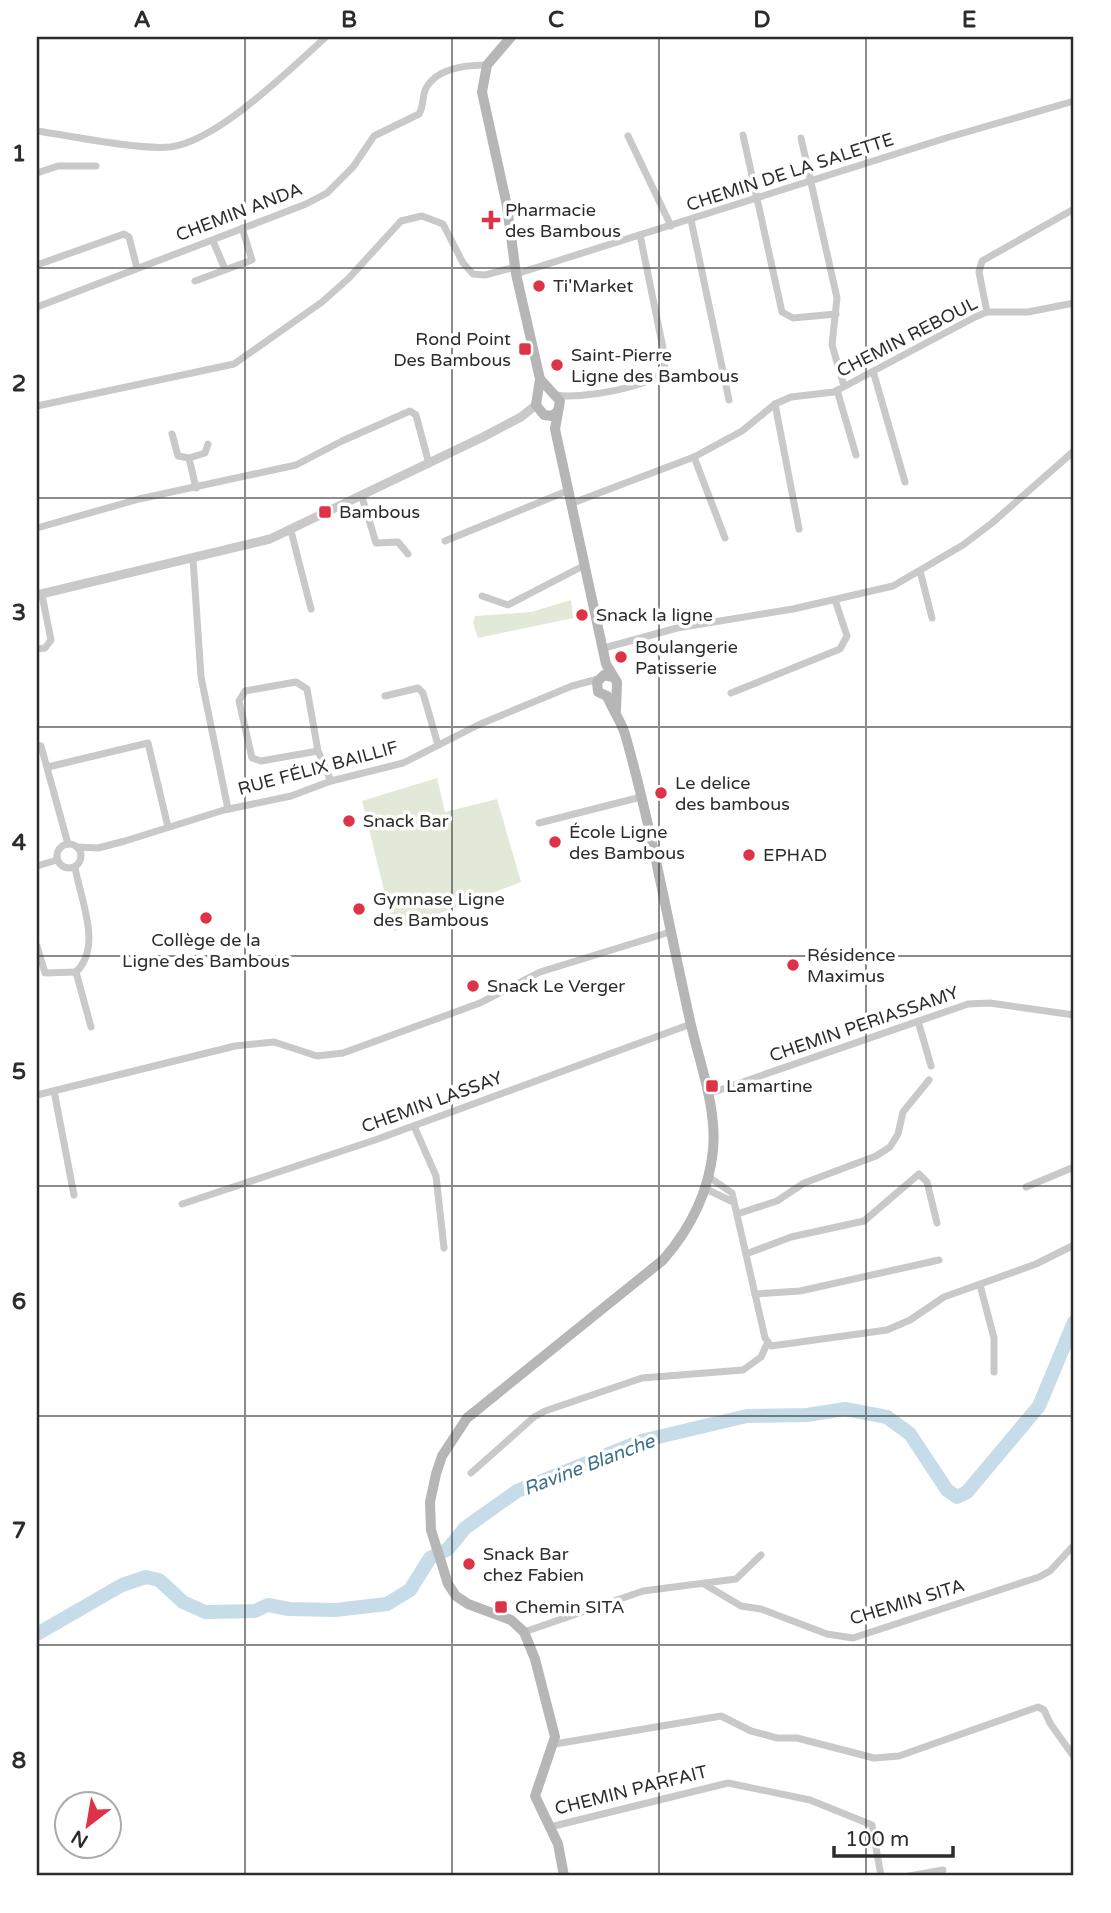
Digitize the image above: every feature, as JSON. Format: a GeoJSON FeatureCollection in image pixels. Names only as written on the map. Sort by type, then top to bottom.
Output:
{"type":"FeatureCollection","features":[{"type":"Feature","properties":{"kind":"main road"},"geometry":{"type":"LineString","coordinates":[[511,37],[486,65],[482,92],[540,379],[539,408],[555,429]]}},
{"type":"Feature","properties":{"kind":"main road"},"geometry":{"type":"LineString","coordinates":[[540,379],[554,394],[558,410],[555,429],[570,504],[606,664],[617,689],[617,710],[641,797],[708,1094],[714,1147],[706,1189],[687,1227],[657,1265],[467,1418],[442,1456],[430,1502],[431,1530],[445,1576],[453,1592],[463,1601],[511,1620],[524,1632],[536,1659],[554,1723],[555,1744],[535,1796],[558,1844],[564,1876]]}},
{"type":"Feature","properties":{"kind":"main road"},"geometry":{"type":"LineString","coordinates":[[539,408],[545,392],[554,394]]}},
{"type":"Feature","properties":{"kind":"main road"},"geometry":{"type":"LineString","coordinates":[[539,408],[552,416],[558,410]]}},
{"type":"Feature","properties":{"kind":"main road"},"geometry":{"type":"LineString","coordinates":[[606,664],[599,678],[603,694],[617,710]]}},
{"type":"Feature","properties":{"kind":"main road"},"geometry":{"type":"LineString","coordinates":[[599,678],[613,677]]}},
{"type":"Feature","properties":{"kind":"main road"},"geometry":{"type":"LineString","coordinates":[[603,694],[617,689]]}},
{"type":"Feature","properties":{"kind":"street"},"geometry":{"type":"LineString","coordinates":[[37,131],[152,146],[184,144],[205,134],[266,91],[326,37]]}},
{"type":"Feature","properties":{"kind":"street","name":"CHEMIN ANDA"},"geometry":{"type":"LineString","coordinates":[[38,304],[213,241],[327,193],[352,167],[374,136],[419,114],[424,92],[433,80],[465,65],[486,65]]}},
{"type":"Feature","properties":{"kind":"street","name":"CHEMIN DE LA SALETTE"},"geometry":{"type":"LineString","coordinates":[[37,406],[234,363],[269,342],[322,302],[362,264],[392,229],[411,218],[422,216],[443,224],[453,239],[463,264],[473,274],[485,275],[516,270],[691,220],[946,138],[1074,101]]}},
{"type":"Feature","properties":{"kind":"street"},"geometry":{"type":"LineString","coordinates":[[743,135],[782,312],[793,318],[836,314]]}},
{"type":"Feature","properties":{"kind":"street"},"geometry":{"type":"LineString","coordinates":[[628,136],[671,226]]}},
{"type":"Feature","properties":{"kind":"street"},"geometry":{"type":"LineString","coordinates":[[801,138],[837,298],[833,351],[856,455]]}},
{"type":"Feature","properties":{"kind":"street"},"geometry":{"type":"LineString","coordinates":[[37,173],[58,166],[96,166]]}},
{"type":"Feature","properties":{"kind":"street"},"geometry":{"type":"LineString","coordinates":[[987,312],[979,272],[982,261],[1074,209]]}},
{"type":"Feature","properties":{"kind":"street"},"geometry":{"type":"LineString","coordinates":[[691,220],[729,400]]}},
{"type":"Feature","properties":{"kind":"street"},"geometry":{"type":"LineString","coordinates":[[195,281],[253,258],[242,228]]}},
{"type":"Feature","properties":{"kind":"street"},"geometry":{"type":"LineString","coordinates":[[37,265],[124,234],[129,237],[137,268]]}},
{"type":"Feature","properties":{"kind":"street"},"geometry":{"type":"LineString","coordinates":[[558,410],[575,398],[653,380],[664,371],[665,358],[639,235]]}},
{"type":"Feature","properties":{"kind":"street"},"geometry":{"type":"LineString","coordinates":[[213,241],[225,269]]}},
{"type":"Feature","properties":{"kind":"street","name":"CHEMIN REBOUL"},"geometry":{"type":"LineString","coordinates":[[570,504],[694,457],[742,431],[775,404],[791,397],[841,388],[987,312],[1028,312],[1074,303]]}},
{"type":"Feature","properties":{"kind":"street"},"geometry":{"type":"LineString","coordinates":[[873,371],[905,482]]}},
{"type":"Feature","properties":{"kind":"street"},"geometry":{"type":"LineString","coordinates":[[554,394],[575,398]]}},
{"type":"Feature","properties":{"kind":"street"},"geometry":{"type":"LineString","coordinates":[[775,404],[799,529]]}},
{"type":"Feature","properties":{"kind":"street"},"geometry":{"type":"LineString","coordinates":[[37,649],[45,648],[51,639],[40,595],[270,540],[539,408]]}},
{"type":"Feature","properties":{"kind":"street"},"geometry":{"type":"LineString","coordinates":[[37,528],[139,499],[296,466],[342,441],[410,411],[416,415],[429,464]]}},
{"type":"Feature","properties":{"kind":"street"},"geometry":{"type":"LineString","coordinates":[[172,434],[178,456],[189,458],[205,453],[208,444]]}},
{"type":"Feature","properties":{"kind":"street"},"geometry":{"type":"LineString","coordinates":[[604,648],[677,628],[886,589],[920,571],[992,523],[1074,451]]}},
{"type":"Feature","properties":{"kind":"street"},"geometry":{"type":"LineString","coordinates":[[694,457],[725,538]]}},
{"type":"Feature","properties":{"kind":"street"},"geometry":{"type":"LineString","coordinates":[[189,458],[197,488]]}},
{"type":"Feature","properties":{"kind":"street"},"geometry":{"type":"LineString","coordinates":[[445,541],[568,491]]}},
{"type":"Feature","properties":{"kind":"street"},"geometry":{"type":"LineString","coordinates":[[362,497],[376,543],[398,542],[408,554]]}},
{"type":"Feature","properties":{"kind":"street"},"geometry":{"type":"LineString","coordinates":[[291,531],[311,609]]}},
{"type":"Feature","properties":{"kind":"street"},"geometry":{"type":"LineString","coordinates":[[193,559],[201,677],[228,809]]}},
{"type":"Feature","properties":{"kind":"street"},"geometry":{"type":"LineString","coordinates":[[482,596],[508,605],[585,565]]}},
{"type":"Feature","properties":{"kind":"street"},"geometry":{"type":"LineString","coordinates":[[920,571],[932,618]]}},
{"type":"Feature","properties":{"kind":"street"},"geometry":{"type":"LineString","coordinates":[[731,693],[840,649],[847,636],[835,600]]}},
{"type":"Feature","properties":{"kind":"street","name":"RUE FÉLIX BAILLIF"},"geometry":{"type":"LineString","coordinates":[[81,859],[98,848],[228,809],[291,796],[331,781],[403,763],[478,725],[599,678]]}},
{"type":"Feature","properties":{"kind":"street"},"geometry":{"type":"LineString","coordinates":[[318,751],[261,761],[251,758],[239,701],[245,691],[296,682],[307,689],[318,751],[331,781]]}},
{"type":"Feature","properties":{"kind":"street"},"geometry":{"type":"LineString","coordinates":[[578,685],[603,694]]}},
{"type":"Feature","properties":{"kind":"street"},"geometry":{"type":"LineString","coordinates":[[385,696],[418,688],[423,693],[438,745]]}},
{"type":"Feature","properties":{"kind":"street"},"geometry":{"type":"LineString","coordinates":[[48,767],[148,743],[168,827]]}},
{"type":"Feature","properties":{"kind":"street"},"geometry":{"type":"LineString","coordinates":[[37,745],[41,746],[72,846],[81,859],[75,867],[65,868],[57,860]]}},
{"type":"Feature","properties":{"kind":"street"},"geometry":{"type":"LineString","coordinates":[[539,823],[641,797]]}},
{"type":"Feature","properties":{"kind":"street"},"geometry":{"type":"LineString","coordinates":[[57,860],[59,849],[72,846]]}},
{"type":"Feature","properties":{"kind":"street","name":"RUE FÉLIX BAILLIF"},"geometry":{"type":"LineString","coordinates":[[72,846],[98,848]]}},
{"type":"Feature","properties":{"kind":"street"},"geometry":{"type":"LineString","coordinates":[[37,866],[57,860]]}},
{"type":"Feature","properties":{"kind":"street"},"geometry":{"type":"LineString","coordinates":[[37,946],[45,973],[76,972],[83,965],[90,937],[75,867]]}},
{"type":"Feature","properties":{"kind":"street"},"geometry":{"type":"LineString","coordinates":[[37,1095],[235,1046],[274,1042],[317,1056],[343,1054],[480,1003],[540,972],[670,932]]}},
{"type":"Feature","properties":{"kind":"street"},"geometry":{"type":"LineString","coordinates":[[76,972],[91,1027]]}},
{"type":"Feature","properties":{"kind":"street","name":"CHEMIN PERIASSAMY"},"geometry":{"type":"LineString","coordinates":[[708,1094],[979,1002],[1074,1015]]}},
{"type":"Feature","properties":{"kind":"street"},"geometry":{"type":"LineString","coordinates":[[918,1021],[931,1066]]}},
{"type":"Feature","properties":{"kind":"street","name":"CHEMIN LASSAY"},"geometry":{"type":"LineString","coordinates":[[182,1203],[414,1126],[691,1024]]}},
{"type":"Feature","properties":{"kind":"street"},"geometry":{"type":"LineString","coordinates":[[737,1214],[777,1201],[804,1183],[876,1156],[890,1147],[898,1134],[903,1112],[929,1080]]}},
{"type":"Feature","properties":{"kind":"street"},"geometry":{"type":"LineString","coordinates":[[54,1091],[74,1195]]}},
{"type":"Feature","properties":{"kind":"street"},"geometry":{"type":"LineString","coordinates":[[414,1126],[436,1176],[444,1248]]}},
{"type":"Feature","properties":{"kind":"street"},"geometry":{"type":"LineString","coordinates":[[1026,1187],[1074,1167]]}},
{"type":"Feature","properties":{"kind":"street"},"geometry":{"type":"LineString","coordinates":[[746,1254],[791,1237],[864,1221],[919,1174],[927,1182],[937,1223]]}},
{"type":"Feature","properties":{"kind":"street"},"geometry":{"type":"LineString","coordinates":[[471,1473],[534,1417],[545,1411],[642,1378],[743,1370],[761,1357],[766,1341],[737,1214],[728,1188],[709,1177]]}},
{"type":"Feature","properties":{"kind":"street"},"geometry":{"type":"LineString","coordinates":[[706,1189],[733,1202]]}},
{"type":"Feature","properties":{"kind":"street"},"geometry":{"type":"LineString","coordinates":[[766,1341],[771,1346],[887,1330],[910,1320],[944,1297],[980,1285],[1074,1245]]}},
{"type":"Feature","properties":{"kind":"street"},"geometry":{"type":"LineString","coordinates":[[755,1294],[800,1291],[939,1260]]}},
{"type":"Feature","properties":{"kind":"street"},"geometry":{"type":"LineString","coordinates":[[980,1285],[994,1338],[994,1371]]}},
{"type":"Feature","properties":{"kind":"street","name":"CHEMIN SITA"},"geometry":{"type":"LineString","coordinates":[[704,1584],[740,1606],[761,1609],[827,1634],[853,1638],[1039,1577],[1050,1572],[1074,1545]]}},
{"type":"Feature","properties":{"kind":"street"},"geometry":{"type":"LineString","coordinates":[[524,1632],[643,1591],[736,1578],[761,1555]]}},
{"type":"Feature","properties":{"kind":"street"},"geometry":{"type":"LineString","coordinates":[[555,1744],[721,1716],[751,1731],[777,1738],[797,1738],[874,1758],[898,1756],[1038,1707],[1044,1710],[1055,1732],[1074,1758]]}},
{"type":"Feature","properties":{"kind":"street","name":"CHEMIN PARFAIT"},"geometry":{"type":"LineString","coordinates":[[550,1827],[728,1783],[810,1800],[872,1825],[881,1876]]}},
{"type":"Feature","properties":{"kind":"street"},"geometry":{"type":"LineString","coordinates":[[909,1876],[943,1870]]}},
{"type":"Feature","properties":{"kind":"green space"},"geometry":{"type":"Polygon","coordinates":[[[571,600],[573,618],[478,638],[473,623],[475,616],[531,612],[571,600]]]}},
{"type":"Feature","properties":{"kind":"green space"},"geometry":{"type":"Polygon","coordinates":[[[437,778],[445,812],[497,799],[521,882],[394,931],[362,801],[437,778]]]}},
{"type":"Feature","properties":{"kind":"waterway","name":"Ravine Blanche"},"geometry":{"type":"LineString","coordinates":[[37,1634],[122,1585],[146,1577],[159,1580],[183,1602],[205,1612],[255,1611],[268,1605],[289,1609],[335,1610],[387,1604],[410,1590],[430,1558],[448,1549],[465,1528],[517,1491],[641,1441],[747,1416],[807,1415],[845,1409],[887,1417],[910,1434],[947,1490],[957,1497],[967,1492],[1039,1406],[1074,1322]]}},
{"type":"Feature","properties":{"kind":"place","name":"Pharmacie des Bambous"},"geometry":{"type":"Point","coordinates":[491,220]}},
{"type":"Feature","properties":{"kind":"place","name":"Ti'Market"},"geometry":{"type":"Point","coordinates":[539,286]}},
{"type":"Feature","properties":{"kind":"place","name":"Rond Point Des Bambous"},"geometry":{"type":"Point","coordinates":[525,349]}},
{"type":"Feature","properties":{"kind":"place","name":"Saint-Pierre Ligne des Bambous"},"geometry":{"type":"Point","coordinates":[557,365]}},
{"type":"Feature","properties":{"kind":"place","name":"Bambous"},"geometry":{"type":"Point","coordinates":[325,512]}},
{"type":"Feature","properties":{"kind":"place","name":"Snack la ligne"},"geometry":{"type":"Point","coordinates":[582,615]}},
{"type":"Feature","properties":{"kind":"place","name":"Boulangerie Patisserie"},"geometry":{"type":"Point","coordinates":[621,657]}},
{"type":"Feature","properties":{"kind":"place","name":"Le delice des bambous"},"geometry":{"type":"Point","coordinates":[661,793]}},
{"type":"Feature","properties":{"kind":"place","name":"Snack Bar"},"geometry":{"type":"Point","coordinates":[349,821]}},
{"type":"Feature","properties":{"kind":"place","name":"École Ligne des Bambous"},"geometry":{"type":"Point","coordinates":[555,842]}},
{"type":"Feature","properties":{"kind":"place","name":"EPHAD"},"geometry":{"type":"Point","coordinates":[749,855]}},
{"type":"Feature","properties":{"kind":"place","name":"Gymnase Ligne des Bambous"},"geometry":{"type":"Point","coordinates":[359,909]}},
{"type":"Feature","properties":{"kind":"place","name":"Collège de la Ligne des Bambous"},"geometry":{"type":"Point","coordinates":[206,918]}},
{"type":"Feature","properties":{"kind":"place","name":"Résidence Maximus"},"geometry":{"type":"Point","coordinates":[793,965]}},
{"type":"Feature","properties":{"kind":"place","name":"Snack Le Verger"},"geometry":{"type":"Point","coordinates":[473,986]}},
{"type":"Feature","properties":{"kind":"place","name":"Lamartine"},"geometry":{"type":"Point","coordinates":[712,1086]}},
{"type":"Feature","properties":{"kind":"place","name":"Snack Bar chez Fabien"},"geometry":{"type":"Point","coordinates":[469,1564]}},
{"type":"Feature","properties":{"kind":"place","name":"Chemin SITA"},"geometry":{"type":"Point","coordinates":[501,1607]}}]}
